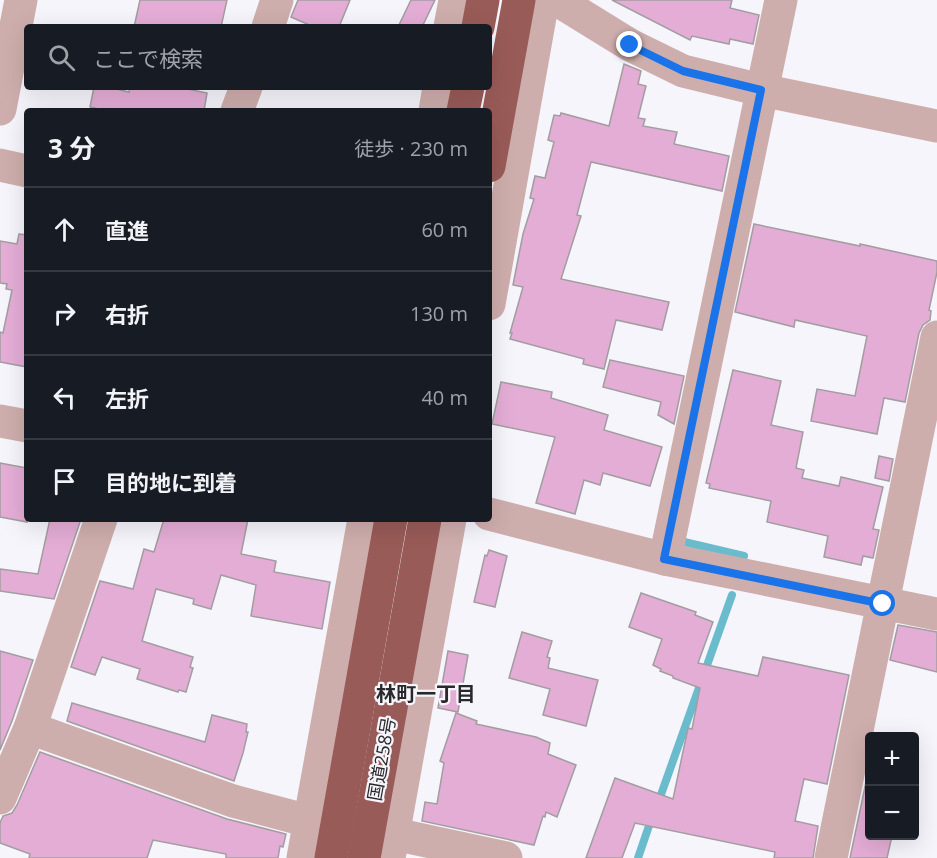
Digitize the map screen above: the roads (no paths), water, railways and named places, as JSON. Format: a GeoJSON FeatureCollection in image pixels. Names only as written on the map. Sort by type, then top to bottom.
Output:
{"type":"FeatureCollection","features":[{"type":"Feature","properties":{"kind":"highway"},"geometry":{"type":"LineString","coordinates":[[479,24],[483,0]]}},
{"type":"Feature","properties":{"kind":"highway"},"geometry":{"type":"LineString","coordinates":[[492,149],[519,0]]}},
{"type":"Feature","properties":{"kind":"highway"},"geometry":{"type":"LineString","coordinates":[[464,108],[468,90]]}},
{"type":"Feature","properties":{"kind":"highway","name":"国道258号"},"geometry":{"type":"LineString","coordinates":[[331,858],[390,522]]}},
{"type":"Feature","properties":{"kind":"highway","name":"国道258号"},"geometry":{"type":"LineString","coordinates":[[364,858],[424,522]]}},
{"type":"Feature","properties":{"kind":"street"},"geometry":{"type":"LineString","coordinates":[[0,109],[21,0]]}},
{"type":"Feature","properties":{"kind":"street"},"geometry":{"type":"LineString","coordinates":[[269,24],[278,0]]}},
{"type":"Feature","properties":{"kind":"street"},"geometry":{"type":"LineString","coordinates":[[451,24],[455,0]]}},
{"type":"Feature","properties":{"kind":"street"},"geometry":{"type":"LineString","coordinates":[[492,292],[543,0]]}},
{"type":"Feature","properties":{"kind":"street"},"geometry":{"type":"LineString","coordinates":[[556,0],[630,45],[683,71],[761,90],[937,126]]}},
{"type":"Feature","properties":{"kind":"street"},"geometry":{"type":"LineString","coordinates":[[664,559],[781,0]]}},
{"type":"Feature","properties":{"kind":"street"},"geometry":{"type":"LineString","coordinates":[[238,108],[245,90]]}},
{"type":"Feature","properties":{"kind":"street"},"geometry":{"type":"LineString","coordinates":[[436,108],[438,90]]}},
{"type":"Feature","properties":{"kind":"street"},"geometry":{"type":"LineString","coordinates":[[0,165],[24,170]]}},
{"type":"Feature","properties":{"kind":"street"},"geometry":{"type":"LineString","coordinates":[[831,858],[937,337]]}},
{"type":"Feature","properties":{"kind":"street"},"geometry":{"type":"LineString","coordinates":[[0,421],[24,425]]}},
{"type":"Feature","properties":{"kind":"street"},"geometry":{"type":"LineString","coordinates":[[492,515],[664,559],[937,614]]}},
{"type":"Feature","properties":{"kind":"street"},"geometry":{"type":"LineString","coordinates":[[0,798],[30,728],[100,522]]}},
{"type":"Feature","properties":{"kind":"street"},"geometry":{"type":"LineString","coordinates":[[303,858],[363,522]]}},
{"type":"Feature","properties":{"kind":"street"},"geometry":{"type":"LineString","coordinates":[[392,846],[449,522]]}},
{"type":"Feature","properties":{"kind":"street"},"geometry":{"type":"LineString","coordinates":[[30,728],[233,801],[392,846],[506,858]]}},
{"type":"Feature","properties":{"kind":"waterway"},"geometry":{"type":"LineString","coordinates":[[680,538],[680,541],[744,556]]}},
{"type":"Feature","properties":{"kind":"waterway"},"geometry":{"type":"LineString","coordinates":[[658,803],[732,595]]}},
{"type":"Feature","properties":{"kind":"waterway"},"geometry":{"type":"LineString","coordinates":[[638,858],[652,817]]}},
{"type":"Feature","properties":{"kind":"district","name":"林町一丁目"},"geometry":{"type":"Point","coordinates":[426,694]}}]}
